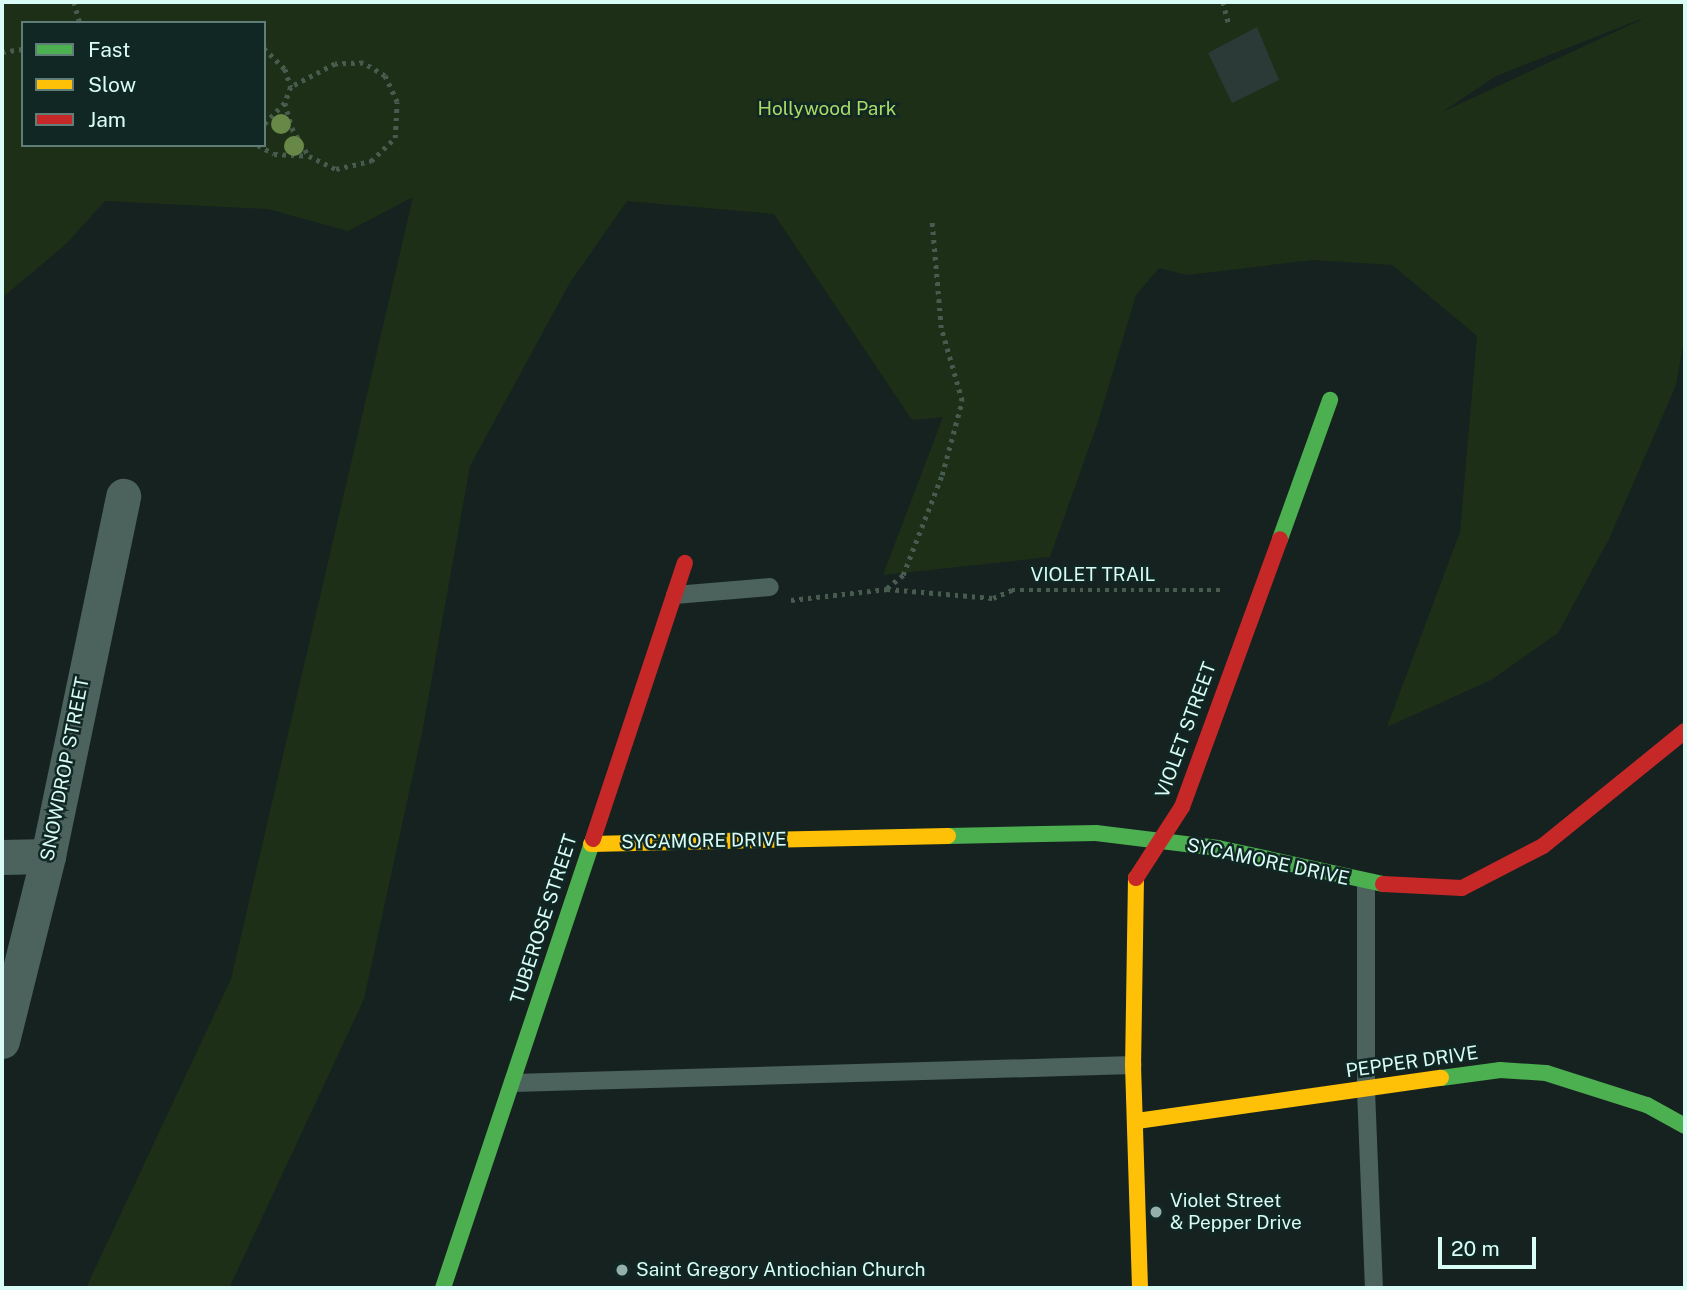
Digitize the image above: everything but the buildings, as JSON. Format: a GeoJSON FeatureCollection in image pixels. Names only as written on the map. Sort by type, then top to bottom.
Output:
{"type":"FeatureCollection","features":[{"type":"Feature","properties":{"kind":"street","name":"VIOLET STREET"},"geometry":{"type":"LineString","coordinates":[[1140,1288],[1137,1121],[1133,1065],[1134,881],[1157,841],[1182,807],[1330,400]]}},
{"type":"Feature","properties":{"kind":"street","name":"SNOWDROP STREET"},"geometry":{"type":"LineString","coordinates":[[2,1041],[48,856],[123,496]]}},
{"type":"Feature","properties":{"kind":"street","name":"TUBEROSE STREET"},"geometry":{"type":"LineString","coordinates":[[443,1288],[685,563]]}},
{"type":"Feature","properties":{"kind":"street","name":"SYCAMORE DRIVE"},"geometry":{"type":"LineString","coordinates":[[591,844],[1096,832],[1218,848],[1366,883],[1462,888],[1543,846],[1685,731]]}},
{"type":"Feature","properties":{"kind":"street"},"geometry":{"type":"LineString","coordinates":[[2,857],[48,856]]}},
{"type":"Feature","properties":{"kind":"street","name":"PEPPER DRIVE"},"geometry":{"type":"LineString","coordinates":[[1137,1121],[1500,1070],[1546,1073],[1647,1105],[1685,1126]]}},
{"type":"Feature","properties":{"kind":"lane"},"geometry":{"type":"LineString","coordinates":[[675,594],[770,587]]}},
{"type":"Feature","properties":{"kind":"lane"},"geometry":{"type":"LineString","coordinates":[[1366,883],[1366,1090],[1374,1288]]}},
{"type":"Feature","properties":{"kind":"lane"},"geometry":{"type":"LineString","coordinates":[[513,1083],[1133,1065]]}},
{"type":"Feature","properties":{"kind":"path"},"geometry":{"type":"LineString","coordinates":[[74,2],[79,21]]}},
{"type":"Feature","properties":{"kind":"path"},"geometry":{"type":"LineString","coordinates":[[1223,2],[1229,25]]}},
{"type":"Feature","properties":{"kind":"path"},"geometry":{"type":"LineString","coordinates":[[2,52],[21,49]]}},
{"type":"Feature","properties":{"kind":"path"},"geometry":{"type":"LineString","coordinates":[[266,50],[285,69],[291,87],[285,103],[266,123]]}},
{"type":"Feature","properties":{"kind":"path"},"geometry":{"type":"LineString","coordinates":[[262,147],[274,154],[309,156],[336,169],[371,161],[395,138],[397,102],[385,76],[363,63],[335,64],[291,87]]}},
{"type":"Feature","properties":{"kind":"path"},"geometry":{"type":"LineString","coordinates":[[285,103],[292,128],[309,156]]}},
{"type":"Feature","properties":{"kind":"path"},"geometry":{"type":"LineString","coordinates":[[887,589],[903,575],[942,475],[962,401],[941,328],[932,222]]}},
{"type":"Feature","properties":{"kind":"path","name":"VIOLET TRAIL"},"geometry":{"type":"LineString","coordinates":[[770,587],[785,601],[887,589],[993,598],[1012,590],[1053,589],[1259,592]]}},
{"type":"Feature","properties":{"kind":"green space","name":"Hollywood Park"},"geometry":{"type":"Polygon","coordinates":[[[2,2],[1685,2],[1685,335],[1676,385],[1609,539],[1558,633],[1491,680],[1387,727],[1460,532],[1477,336],[1392,265],[1313,260],[1187,275],[1159,268],[1136,295],[1098,422],[1050,557],[883,575],[943,417],[912,420],[774,214],[627,201],[569,284],[470,466],[422,733],[364,999],[229,1288],[86,1288],[231,979],[413,197],[348,231],[268,209],[105,201],[67,243],[2,298],[2,2]],[[1641,20],[1496,76],[1442,112],[1641,20]]]}},
{"type":"Feature","properties":{"kind":"traffic: fast"},"geometry":{"type":"LineString","coordinates":[[1280,539],[1330,400]]}},
{"type":"Feature","properties":{"kind":"traffic: fast"},"geometry":{"type":"LineString","coordinates":[[948,836],[1096,833],[1218,848],[1383,884]]}},
{"type":"Feature","properties":{"kind":"traffic: fast"},"geometry":{"type":"LineString","coordinates":[[443,1288],[593,839]]}},
{"type":"Feature","properties":{"kind":"traffic: fast"},"geometry":{"type":"LineString","coordinates":[[1441,1078],[1500,1070],[1546,1073],[1647,1105],[1685,1126]]}},
{"type":"Feature","properties":{"kind":"traffic: slow"},"geometry":{"type":"LineString","coordinates":[[591,844],[948,836]]}},
{"type":"Feature","properties":{"kind":"traffic: slow"},"geometry":{"type":"LineString","coordinates":[[1136,878],[1133,1065],[1140,1288]]}},
{"type":"Feature","properties":{"kind":"traffic: slow"},"geometry":{"type":"LineString","coordinates":[[1137,1121],[1441,1078]]}},
{"type":"Feature","properties":{"kind":"traffic: jam"},"geometry":{"type":"LineString","coordinates":[[1136,878],[1182,807],[1280,539]]}},
{"type":"Feature","properties":{"kind":"traffic: jam"},"geometry":{"type":"LineString","coordinates":[[593,839],[685,563]]}},
{"type":"Feature","properties":{"kind":"traffic: jam"},"geometry":{"type":"LineString","coordinates":[[1383,884],[1462,888],[1543,846],[1685,731]]}},
{"type":"Feature","properties":{"kind":"place","name":"Violet Street & Pepper Drive"},"geometry":{"type":"Point","coordinates":[1156,1212]}},
{"type":"Feature","properties":{"kind":"place","name":"Saint Gregory Antiochian Church"},"geometry":{"type":"Point","coordinates":[622,1270]}}]}
